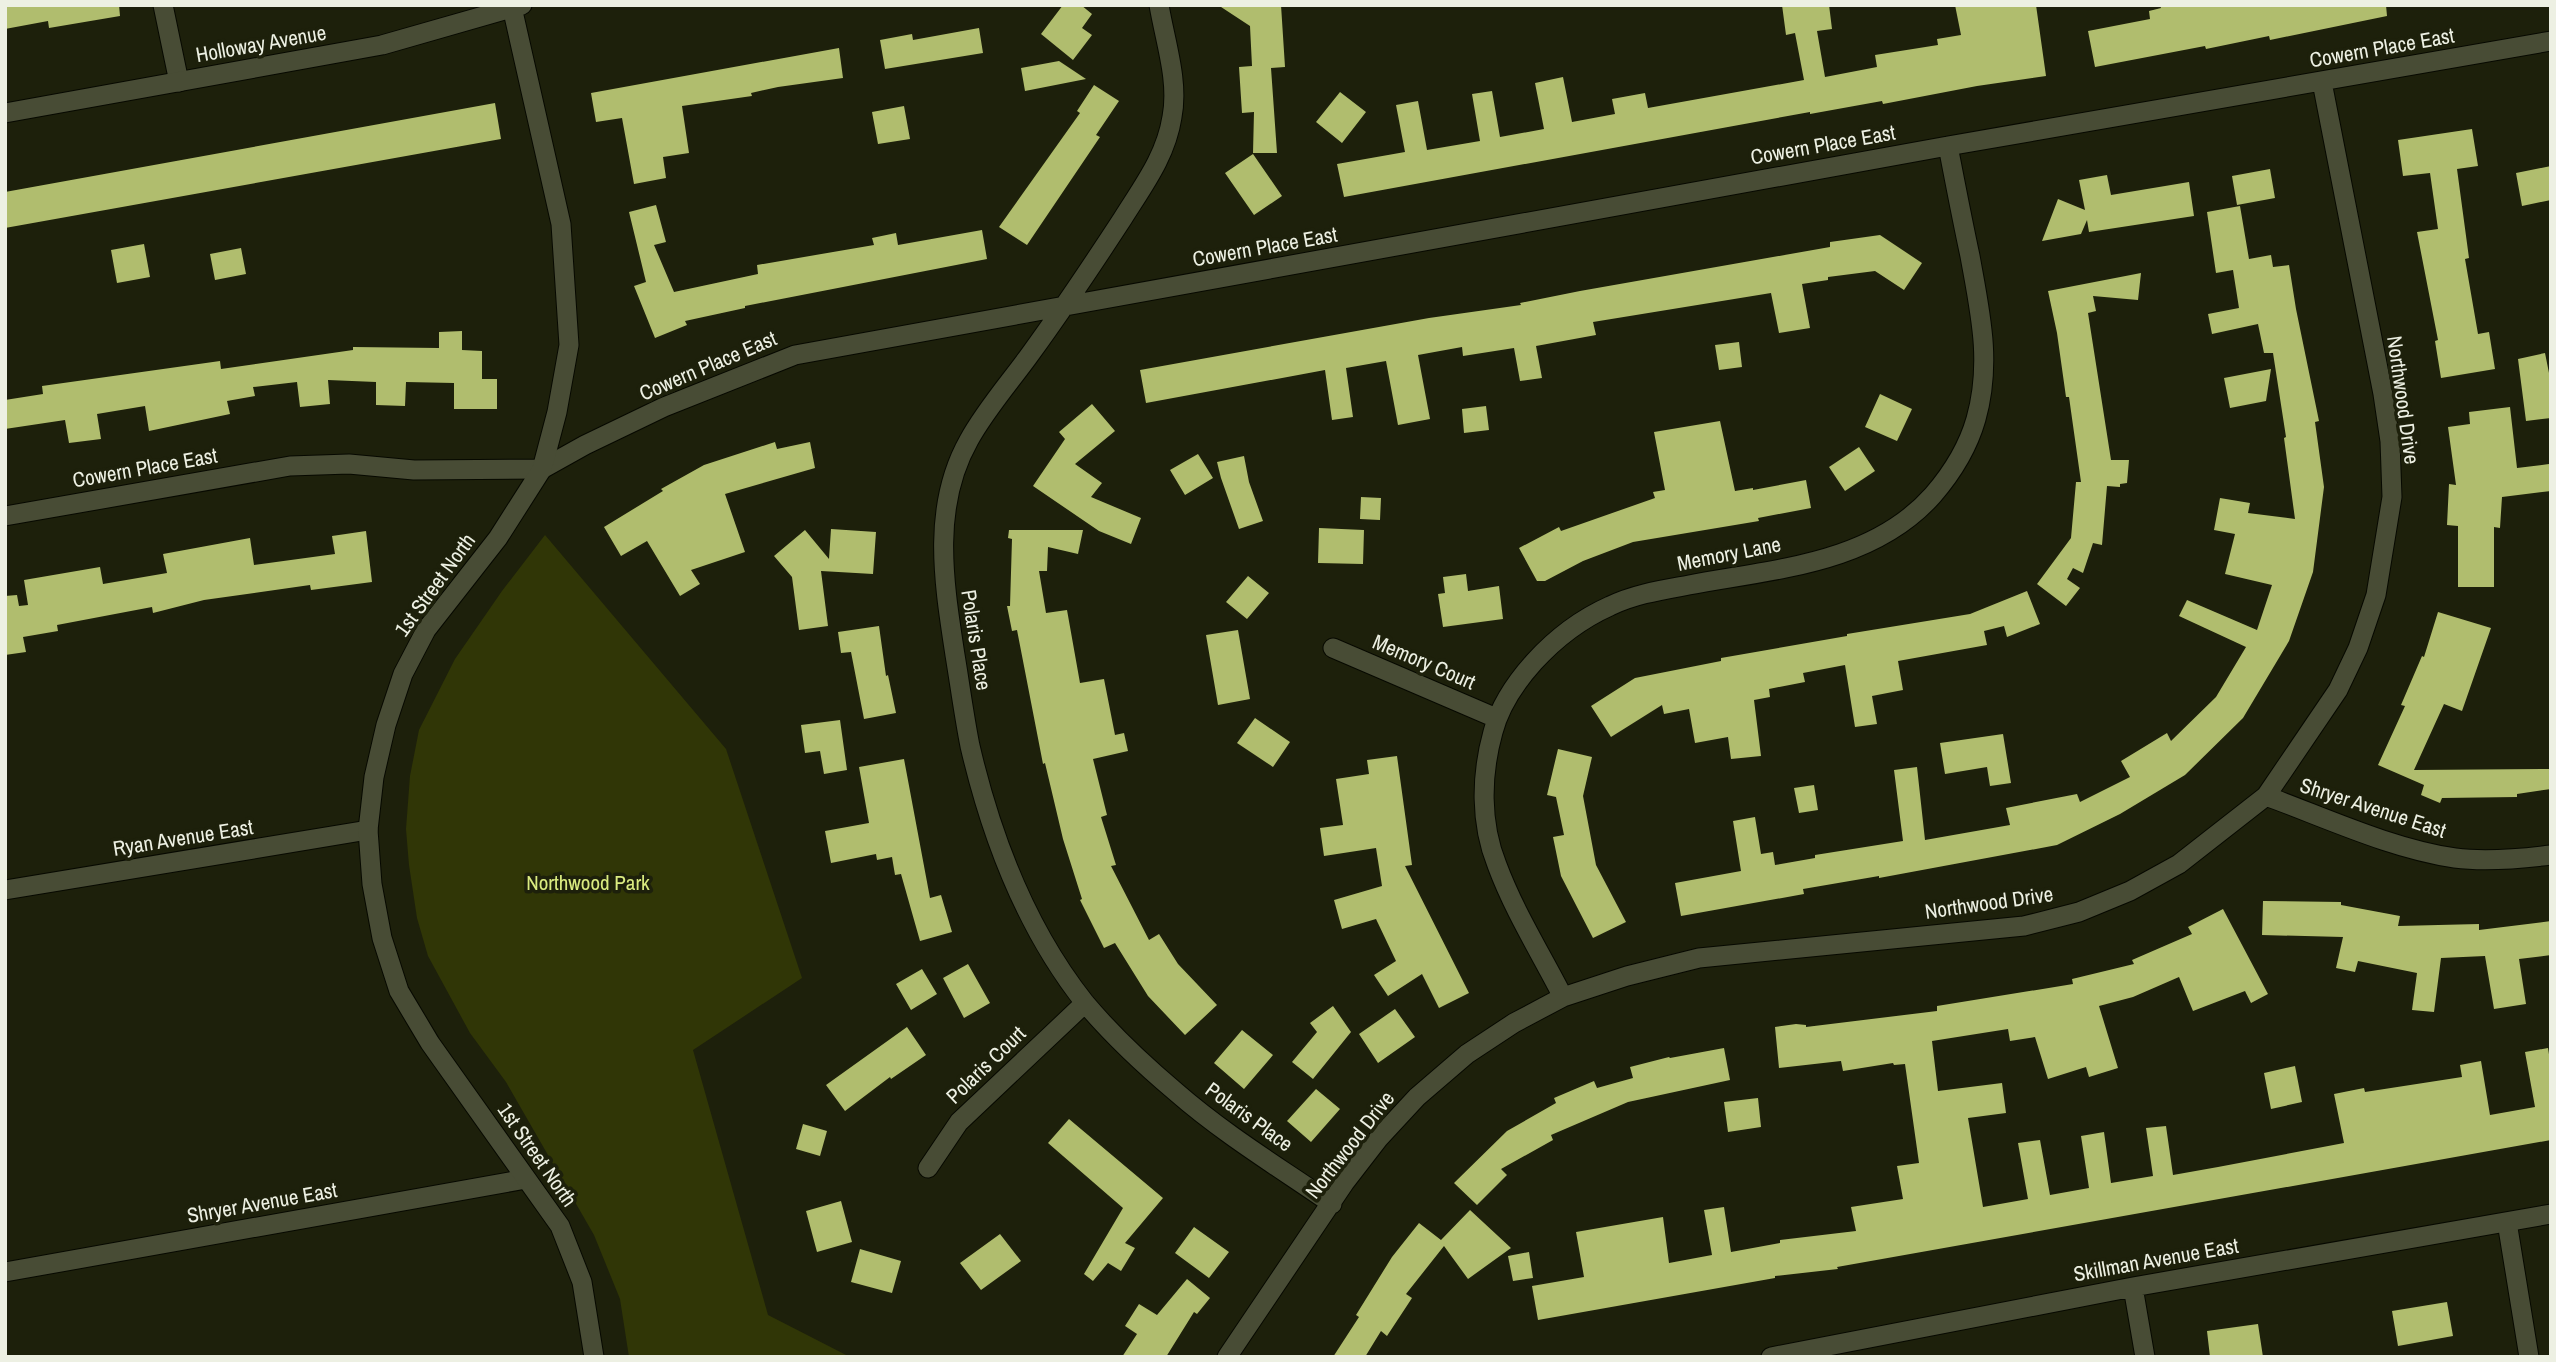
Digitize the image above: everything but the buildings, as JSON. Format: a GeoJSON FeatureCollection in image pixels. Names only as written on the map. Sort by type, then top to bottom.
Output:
{"type":"FeatureCollection","features":[{"type":"Feature","properties":{"kind":"street"},"geometry":{"type":"LineString","coordinates":[[163,5],[179,82]]}},
{"type":"Feature","properties":{"kind":"street","name":"Polaris Place"},"geometry":{"type":"LineString","coordinates":[[1159,5],[1174,86],[1173,114],[1167,142],[1153,171],[1065,306],[969,440],[955,474],[949,498],[942,547],[945,590],[970,744],[989,816],[1012,877],[1037,927],[1086,1003],[1129,1051],[1178,1094],[1332,1204]]}},
{"type":"Feature","properties":{"kind":"street","name":"Holloway Avenue"},"geometry":{"type":"LineString","coordinates":[[5,113],[382,45],[517,6]]}},
{"type":"Feature","properties":{"kind":"street","name":"1st Street North"},"geometry":{"type":"LineString","coordinates":[[517,6],[561,224],[569,345],[557,412],[542,469],[498,538],[426,630],[403,674],[386,725],[374,777],[368,830],[372,884],[382,938],[399,990],[430,1043],[560,1226],[582,1282],[594,1357]]}},
{"type":"Feature","properties":{"kind":"street","name":"Cowern Place East"},"geometry":{"type":"LineString","coordinates":[[5,516],[290,466],[349,464],[414,470],[542,469],[584,445],[664,407],[795,355],[1948,146],[2551,41]]}},
{"type":"Feature","properties":{"kind":"street","name":"Northwood Drive"},"geometry":{"type":"LineString","coordinates":[[1227,1357],[1379,1138],[1417,1097],[1467,1055],[1514,1023],[1563,997],[1627,976],[1699,958],[2024,926],[2078,912],[2130,891],[2179,864],[2266,796],[2338,690],[2358,648],[2376,595],[2392,497],[2390,440],[2384,394],[2322,82]]}},
{"type":"Feature","properties":{"kind":"street","name":"Memory Lane"},"geometry":{"type":"LineString","coordinates":[[1563,997],[1496,865],[1487,829],[1483,791],[1487,754],[1496,718],[1522,675],[1548,647],[1577,624],[1609,606],[1644,593],[1813,562],[1860,548],[1912,515],[1946,479],[1961,456],[1976,421],[1984,385],[1986,348],[1948,146]]}},
{"type":"Feature","properties":{"kind":"street","name":"Memory Court"},"geometry":{"type":"LineString","coordinates":[[1334,648],[1496,718]]}},
{"type":"Feature","properties":{"kind":"street","name":"Shryer Avenue East"},"geometry":{"type":"LineString","coordinates":[[2266,796],[2409,848],[2455,858],[2501,860],[2551,855]]}},
{"type":"Feature","properties":{"kind":"street","name":"Ryan Avenue East"},"geometry":{"type":"LineString","coordinates":[[5,890],[368,830]]}},
{"type":"Feature","properties":{"kind":"street","name":"Polaris Court"},"geometry":{"type":"LineString","coordinates":[[928,1168],[959,1122],[1086,1003]]}},
{"type":"Feature","properties":{"kind":"street","name":"Shryer Avenue East"},"geometry":{"type":"LineString","coordinates":[[5,1272],[526,1178]]}},
{"type":"Feature","properties":{"kind":"street","name":"Skillman Avenue East"},"geometry":{"type":"LineString","coordinates":[[1771,1357],[2133,1287],[2551,1214]]}},
{"type":"Feature","properties":{"kind":"street"},"geometry":{"type":"LineString","coordinates":[[2507,1222],[2529,1357]]}},
{"type":"Feature","properties":{"kind":"street"},"geometry":{"type":"LineString","coordinates":[[2133,1287],[2145,1357]]}},
{"type":"Feature","properties":{"kind":"green space","name":"Northwood Park"},"geometry":{"type":"Polygon","coordinates":[[[545,535],[726,749],[802,978],[693,1050],[768,1315],[850,1357],[629,1357],[620,1299],[594,1235],[506,1082],[470,1033],[428,956],[417,918],[406,829],[410,776],[419,730],[455,659],[545,535]]]}}]}
